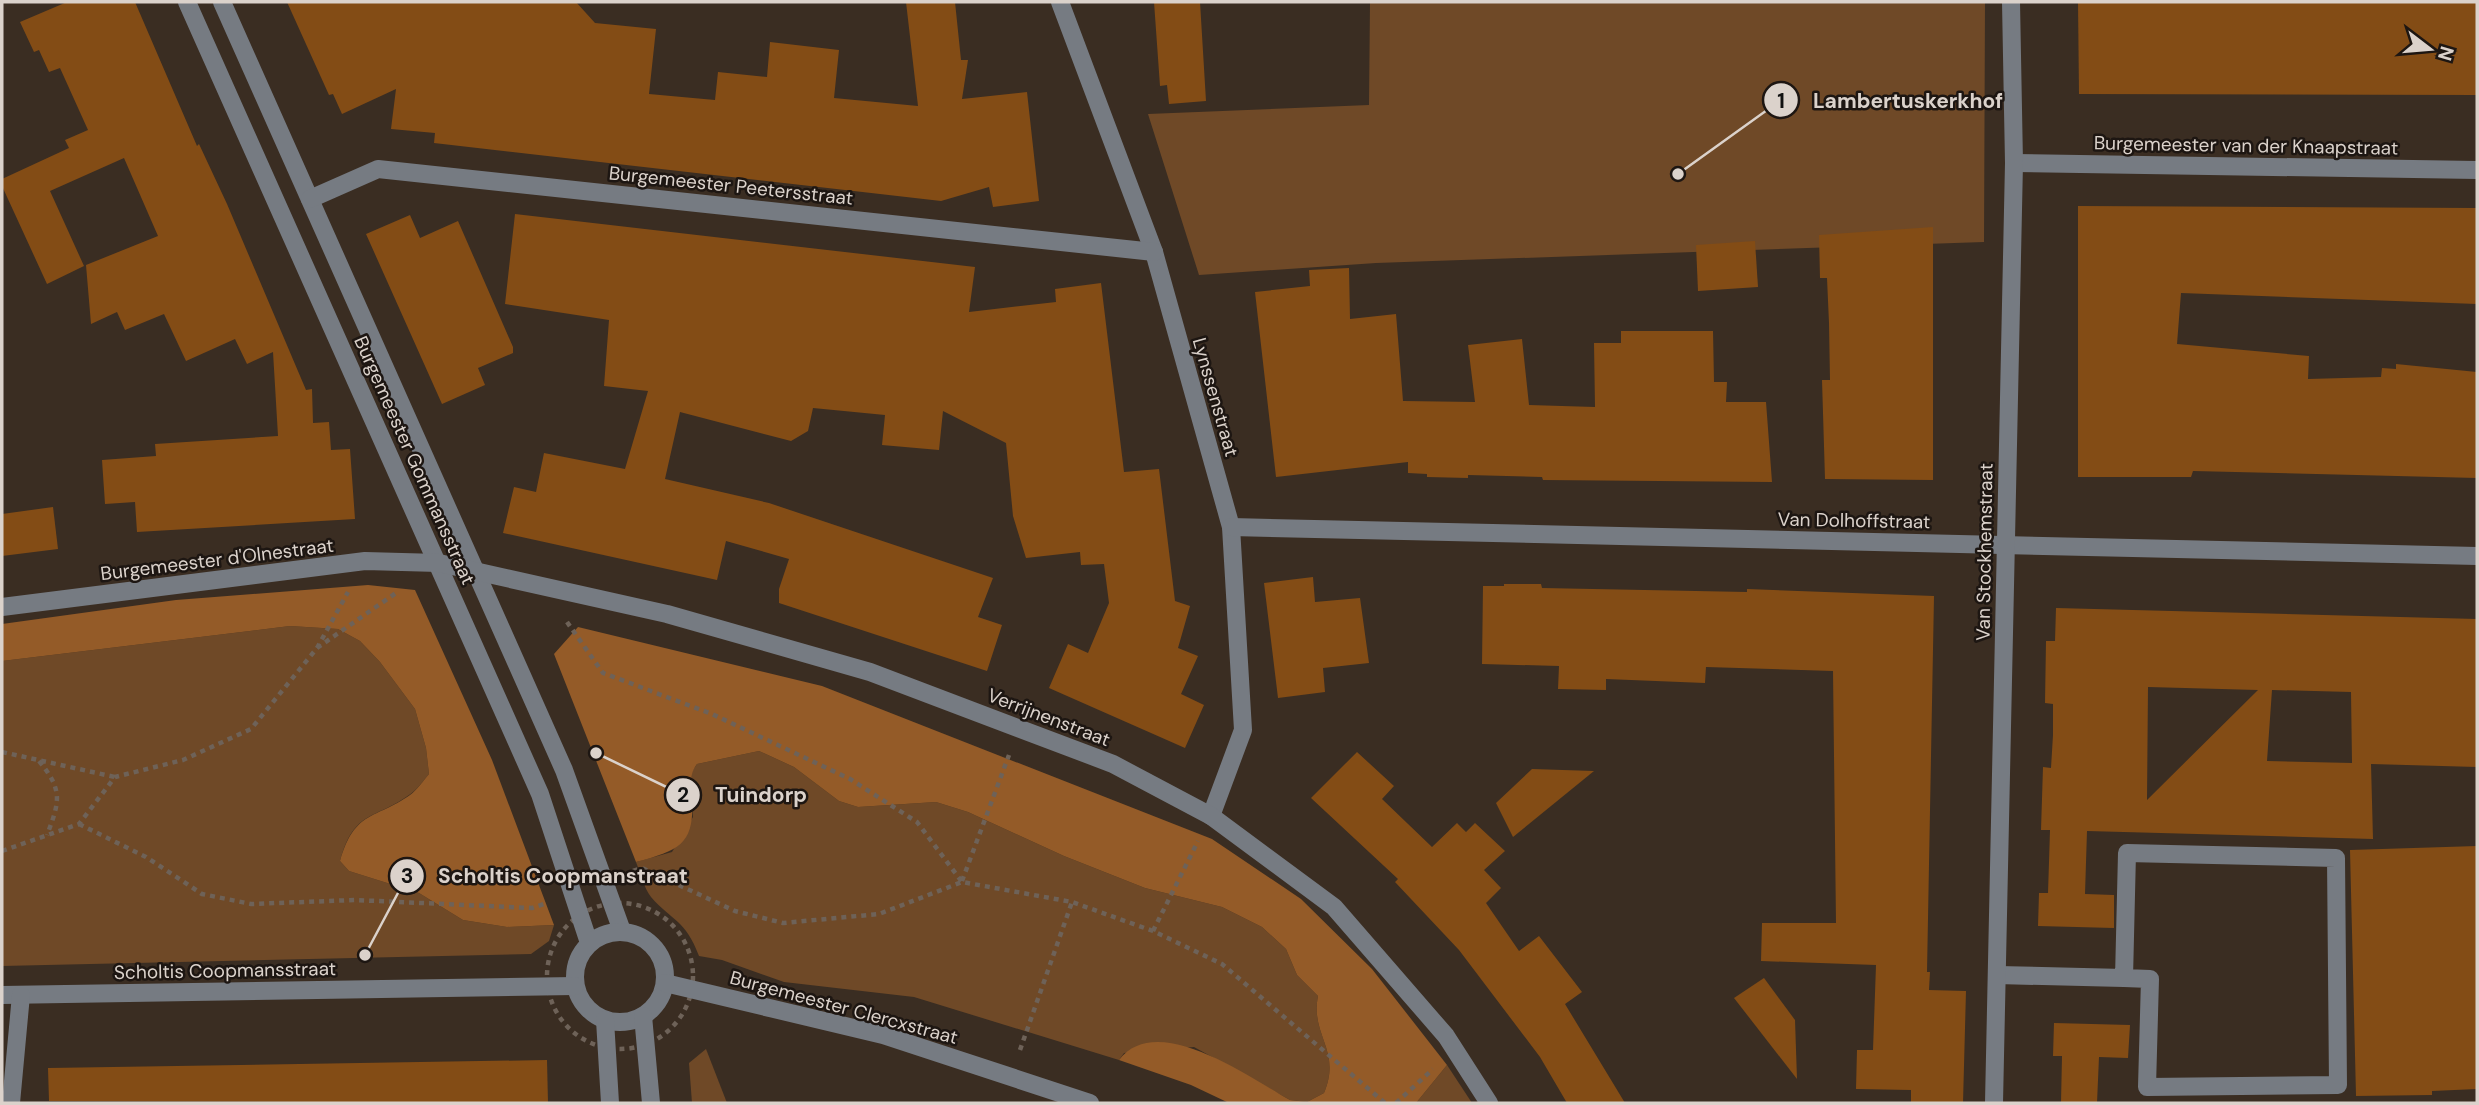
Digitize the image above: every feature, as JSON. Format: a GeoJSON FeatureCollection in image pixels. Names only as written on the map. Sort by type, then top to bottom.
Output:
{"type":"FeatureCollection","features":[{"type":"Feature","properties":{"kind":"street","name":"Burgemeester Gommansstraat"},"geometry":{"type":"LineString","coordinates":[[187,2],[540,794],[589,943]]}},
{"type":"Feature","properties":{"kind":"street","name":"Burgemeester Gommansstraat"},"geometry":{"type":"LineString","coordinates":[[222,2],[564,770],[622,931]]}},
{"type":"Feature","properties":{"kind":"street","name":"Lynssenstraat"},"geometry":{"type":"LineString","coordinates":[[1060,2],[1153,252],[1231,527],[1243,730],[1212,816]]}},
{"type":"Feature","properties":{"kind":"street","name":"Van Stockhemstraat"},"geometry":{"type":"LineString","coordinates":[[1994,1103],[2014,163],[2011,2]]}},
{"type":"Feature","properties":{"kind":"street","name":"Burgemeester van der Knaapstraat"},"geometry":{"type":"LineString","coordinates":[[2014,163],[2477,170]]}},
{"type":"Feature","properties":{"kind":"street","name":"Burgemeester Peetersstraat"},"geometry":{"type":"LineString","coordinates":[[310,200],[378,169],[1153,252]]}},
{"type":"Feature","properties":{"kind":"street","name":"Van Dolhoffstraat"},"geometry":{"type":"LineString","coordinates":[[1231,527],[2477,556]]}},
{"type":"Feature","properties":{"kind":"street","name":"Burgemeester d'Olnestraat"},"geometry":{"type":"LineString","coordinates":[[2,607],[365,561],[439,564],[475,570]]}},
{"type":"Feature","properties":{"kind":"street","name":"Verrijnenstraat"},"geometry":{"type":"LineString","coordinates":[[475,570],[667,614],[870,672],[1113,764],[1212,816],[1334,907],[1454,1049],[1489,1103]]}},
{"type":"Feature","properties":{"kind":"street"},"geometry":{"type":"LineString","coordinates":[[1997,975],[2150,979],[2147,1087],[2338,1085],[2336,858],[2127,853],[2124,978]]}},
{"type":"Feature","properties":{"kind":"street"},"geometry":{"type":"LineString","coordinates":[[622,931],[642,937],[653,944],[663,961],[665,983],[655,1006],[643,1016],[623,1023],[605,1020],[585,1006],[575,986],[579,958],[589,943],[599,936],[622,931]]}},
{"type":"Feature","properties":{"kind":"street","name":"Burgemeester Clercxstraat"},"geometry":{"type":"LineString","coordinates":[[665,983],[883,1035],[1090,1103]]}},
{"type":"Feature","properties":{"kind":"street","name":"Scholtis Coopmansstraat"},"geometry":{"type":"LineString","coordinates":[[2,995],[575,986]]}},
{"type":"Feature","properties":{"kind":"street"},"geometry":{"type":"LineString","coordinates":[[11,1103],[21,995]]}},
{"type":"Feature","properties":{"kind":"street"},"geometry":{"type":"LineString","coordinates":[[643,1016],[650,1103]]}},
{"type":"Feature","properties":{"kind":"street"},"geometry":{"type":"LineString","coordinates":[[605,1020],[610,1103]]}},
{"type":"Feature","properties":{"kind":"path"},"geometry":{"type":"LineString","coordinates":[[2,752],[115,777],[183,760],[251,729],[317,648],[365,561]]}},
{"type":"Feature","properties":{"kind":"path"},"geometry":{"type":"LineString","coordinates":[[317,648],[439,564]]}},
{"type":"Feature","properties":{"kind":"path"},"geometry":{"type":"LineString","coordinates":[[542,586],[603,673],[712,713],[850,779],[917,822],[962,882]]}},
{"type":"Feature","properties":{"kind":"path"},"geometry":{"type":"LineString","coordinates":[[38,760],[53,779],[59,803],[47,835]]}},
{"type":"Feature","properties":{"kind":"path"},"geometry":{"type":"LineString","coordinates":[[962,882],[1003,771]]}},
{"type":"Feature","properties":{"kind":"path"},"geometry":{"type":"LineString","coordinates":[[2,851],[79,824],[115,777]]}},
{"type":"Feature","properties":{"kind":"path"},"geometry":{"type":"LineString","coordinates":[[79,824],[146,857],[202,894],[251,904],[333,899],[532,908],[574,894]]}},
{"type":"Feature","properties":{"kind":"path"},"geometry":{"type":"LineString","coordinates":[[1153,931],[1195,848]]}},
{"type":"Feature","properties":{"kind":"path"},"geometry":{"type":"LineString","coordinates":[[605,880],[642,868],[735,911],[783,923],[878,914],[962,882],[1072,902],[1153,931],[1222,964],[1385,1103]]}},
{"type":"Feature","properties":{"kind":"path"},"geometry":{"type":"LineString","coordinates":[[1011,1076],[1072,902]]}},
{"type":"Feature","properties":{"kind":"path"},"geometry":{"type":"LineString","coordinates":[[613,903],[635,904],[656,912],[674,926],[686,945],[693,967],[692,989],[683,1013],[667,1032],[646,1045],[607,1048],[585,1040],[567,1027],[554,1008],[548,986],[547,966],[553,945],[564,928],[580,914],[613,903]]}},
{"type":"Feature","properties":{"kind":"path"},"geometry":{"type":"LineString","coordinates":[[1396,1103],[1454,1049]]}},
{"type":"Feature","properties":{"kind":"shaded area"},"geometry":{"type":"Polygon","coordinates":[[[1370,2],[1985,2],[1984,242],[1376,263],[1199,275],[1148,114],[1369,105],[1370,2]]]}},
{"type":"Feature","properties":{"kind":"shaded area"},"geometry":{"type":"Polygon","coordinates":[[[368,585],[415,590],[492,760],[554,925],[507,927],[463,920],[419,893],[349,871],[340,861],[352,833],[359,824],[410,795],[429,774],[426,748],[415,709],[380,662],[360,641],[338,629],[290,626],[2,661],[2,624],[176,600],[368,585]]]}},
{"type":"Feature","properties":{"kind":"shaded area"},"geometry":{"type":"Polygon","coordinates":[[[290,626],[338,629],[360,641],[380,662],[415,709],[426,748],[429,774],[412,793],[359,824],[352,833],[340,861],[349,871],[419,893],[463,920],[507,927],[554,925],[549,941],[531,954],[2,966],[2,661],[290,626]]]}},
{"type":"Feature","properties":{"kind":"shaded area"},"geometry":{"type":"Polygon","coordinates":[[[578,627],[822,686],[1212,839],[1301,899],[1372,969],[1447,1065],[1416,1103],[1229,1103],[1191,1085],[1119,1060],[1136,1046],[1156,1042],[1179,1045],[1228,1064],[1290,1100],[1307,1102],[1324,1093],[1330,1065],[1318,1022],[1318,996],[1297,975],[1286,949],[1262,927],[1222,907],[1145,888],[1064,856],[968,812],[936,802],[858,807],[839,801],[794,767],[759,751],[697,764],[692,777],[691,822],[688,833],[676,848],[636,862],[554,654],[578,627]]]}},
{"type":"Feature","properties":{"kind":"shaded area"},"geometry":{"type":"Polygon","coordinates":[[[759,751],[794,767],[839,801],[858,807],[936,802],[968,812],[1064,856],[1145,888],[1222,907],[1262,927],[1286,949],[1297,975],[1318,996],[1318,1022],[1330,1065],[1324,1093],[1307,1102],[1290,1100],[1194,1047],[1124,1053],[1119,1060],[914,997],[784,982],[722,960],[699,956],[689,935],[651,897],[636,862],[672,852],[693,817],[691,773],[697,764],[759,751]]]}},
{"type":"Feature","properties":{"kind":"shaded area"},"geometry":{"type":"Polygon","coordinates":[[[706,1049],[727,1103],[692,1103],[689,1063],[706,1049]]]}},
{"type":"Feature","properties":{"kind":"shaded area"},"geometry":{"type":"Polygon","coordinates":[[[1447,1065],[1472,1103],[1416,1103],[1447,1065]]]}},
{"type":"Feature","properties":{"kind":"building"},"geometry":{"type":"Polygon","coordinates":[[[67,2],[135,2],[197,146],[199,144],[227,204],[306,390],[312,389],[313,423],[329,422],[331,450],[350,449],[355,519],[137,532],[135,502],[105,504],[102,460],[156,456],[155,444],[278,436],[273,352],[247,364],[235,339],[186,361],[164,314],[125,330],[117,312],[91,324],[86,265],[158,236],[124,158],[50,191],[84,266],[47,284],[2,186],[2,179],[69,148],[65,140],[88,130],[60,68],[49,72],[39,50],[34,52],[20,22],[67,2]]]}},
{"type":"Feature","properties":{"kind":"building"},"geometry":{"type":"Polygon","coordinates":[[[287,2],[576,2],[595,23],[656,29],[649,94],[715,100],[718,72],[767,77],[770,42],[839,50],[834,98],[918,106],[906,2],[955,2],[961,60],[968,60],[962,99],[1027,92],[1039,201],[993,207],[989,187],[941,201],[434,143],[435,133],[391,129],[396,89],[342,114],[333,94],[329,95],[287,2]]]}},
{"type":"Feature","properties":{"kind":"building"},"geometry":{"type":"Polygon","coordinates":[[[1154,2],[1200,2],[1206,101],[1169,104],[1167,85],[1160,86],[1154,2]]]}},
{"type":"Feature","properties":{"kind":"building"},"geometry":{"type":"Polygon","coordinates":[[[2078,2],[2477,2],[2477,95],[2079,94],[2078,2]]]}},
{"type":"Feature","properties":{"kind":"building"},"geometry":{"type":"Polygon","coordinates":[[[2078,206],[2477,208],[2477,304],[2181,293],[2177,344],[2309,356],[2308,379],[2381,377],[2382,368],[2396,369],[2396,364],[2477,372],[2477,478],[2193,471],[2191,477],[2078,477],[2078,206]]]}},
{"type":"Feature","properties":{"kind":"building"},"geometry":{"type":"Polygon","coordinates":[[[515,214],[975,267],[969,312],[1056,302],[1055,289],[1101,283],[1124,472],[1159,469],[1175,601],[1190,606],[1178,648],[1198,656],[1181,694],[1204,705],[1185,748],[1049,688],[1068,644],[1088,653],[1109,603],[1104,564],[1081,565],[1080,552],[1026,558],[1013,516],[1006,443],[943,411],[939,450],[882,445],[885,415],[813,408],[808,431],[791,441],[680,412],[665,479],[769,503],[993,578],[978,617],[1002,625],[987,671],[779,603],[779,589],[789,559],[726,541],[717,580],[503,533],[514,487],[536,492],[544,453],[625,469],[648,391],[604,386],[609,320],[505,304],[515,214]]]}},
{"type":"Feature","properties":{"kind":"building"},"geometry":{"type":"Polygon","coordinates":[[[410,215],[420,238],[458,221],[513,347],[513,353],[478,368],[485,385],[442,404],[366,234],[410,215]]]}},
{"type":"Feature","properties":{"kind":"building"},"geometry":{"type":"Polygon","coordinates":[[[1933,227],[1933,480],[1825,479],[1822,380],[1830,380],[1829,323],[1827,278],[1820,278],[1819,235],[1933,227]]]}},
{"type":"Feature","properties":{"kind":"building"},"geometry":{"type":"Polygon","coordinates":[[[1755,241],[1758,287],[1698,291],[1696,245],[1755,241]]]}},
{"type":"Feature","properties":{"kind":"building"},"geometry":{"type":"Polygon","coordinates":[[[1349,268],[1350,319],[1396,314],[1403,401],[1475,402],[1468,345],[1522,339],[1529,405],[1595,407],[1594,343],[1621,343],[1621,331],[1713,331],[1714,382],[1727,382],[1726,402],[1766,402],[1772,482],[1543,480],[1542,477],[1468,475],[1468,478],[1427,477],[1427,474],[1408,473],[1408,462],[1276,477],[1255,292],[1310,286],[1309,270],[1349,268]]]}},
{"type":"Feature","properties":{"kind":"building"},"geometry":{"type":"Polygon","coordinates":[[[53,507],[58,549],[2,556],[2,514],[53,507]]]}},
{"type":"Feature","properties":{"kind":"building"},"geometry":{"type":"Polygon","coordinates":[[[1313,577],[1315,602],[1360,598],[1369,663],[1323,668],[1325,692],[1278,698],[1264,583],[1313,577]]]}},
{"type":"Feature","properties":{"kind":"building"},"geometry":{"type":"Polygon","coordinates":[[[1541,584],[1542,588],[1747,592],[1747,589],[1934,596],[1927,972],[1930,972],[1929,990],[1966,991],[1963,1103],[1911,1103],[1911,1090],[1856,1089],[1857,1050],[1873,1050],[1876,965],[1761,961],[1762,923],[1836,923],[1833,671],[1706,667],[1705,683],[1606,679],[1606,690],[1558,689],[1559,666],[1482,664],[1483,586],[1541,584]]]}},
{"type":"Feature","properties":{"kind":"building"},"geometry":{"type":"Polygon","coordinates":[[[2056,608],[2477,619],[2477,767],[2371,764],[2373,839],[2087,831],[2085,894],[2114,895],[2114,928],[2038,926],[2039,893],[2048,893],[2049,862],[2050,830],[2041,830],[2043,767],[2051,768],[2053,735],[2053,704],[2045,703],[2046,641],[2055,641],[2056,608]],[[2148,687],[2147,800],[2258,690],[2148,687]],[[2272,690],[2267,761],[2352,763],[2351,692],[2272,690]]]}},
{"type":"Feature","properties":{"kind":"building"},"geometry":{"type":"Polygon","coordinates":[[[1357,752],[1394,786],[1382,799],[1432,847],[1457,823],[1466,832],[1475,823],[1505,851],[1484,870],[1501,888],[1486,903],[1519,951],[1539,936],[1582,992],[1565,1004],[1625,1103],[1567,1103],[1540,1057],[1459,950],[1395,882],[1398,879],[1311,798],[1357,752]]]}},
{"type":"Feature","properties":{"kind":"building"},"geometry":{"type":"Polygon","coordinates":[[[1532,769],[1594,771],[1513,837],[1496,803],[1532,769]]]}},
{"type":"Feature","properties":{"kind":"building"},"geometry":{"type":"Polygon","coordinates":[[[2477,846],[2477,1089],[2432,1091],[2432,1095],[2356,1096],[2350,850],[2477,846]]]}},
{"type":"Feature","properties":{"kind":"building"},"geometry":{"type":"Polygon","coordinates":[[[1764,978],[1795,1020],[1797,1079],[1734,998],[1764,978]]]}},
{"type":"Feature","properties":{"kind":"building"},"geometry":{"type":"Polygon","coordinates":[[[2054,1023],[2130,1025],[2128,1058],[2099,1057],[2097,1103],[2061,1103],[2062,1056],[2053,1056],[2054,1023]]]}},
{"type":"Feature","properties":{"kind":"building"},"geometry":{"type":"Polygon","coordinates":[[[547,1060],[548,1103],[49,1101],[48,1068],[547,1060]]]}},
{"type":"Feature","properties":{"kind":"place","name":"Lambertuskerkhof"},"geometry":{"type":"Point","coordinates":[1678,174]}},
{"type":"Feature","properties":{"kind":"place","name":"Tuindorp"},"geometry":{"type":"Point","coordinates":[596,753]}},
{"type":"Feature","properties":{"kind":"place","name":"Scholtis Coopmanstraat"},"geometry":{"type":"Point","coordinates":[365,955]}}]}
